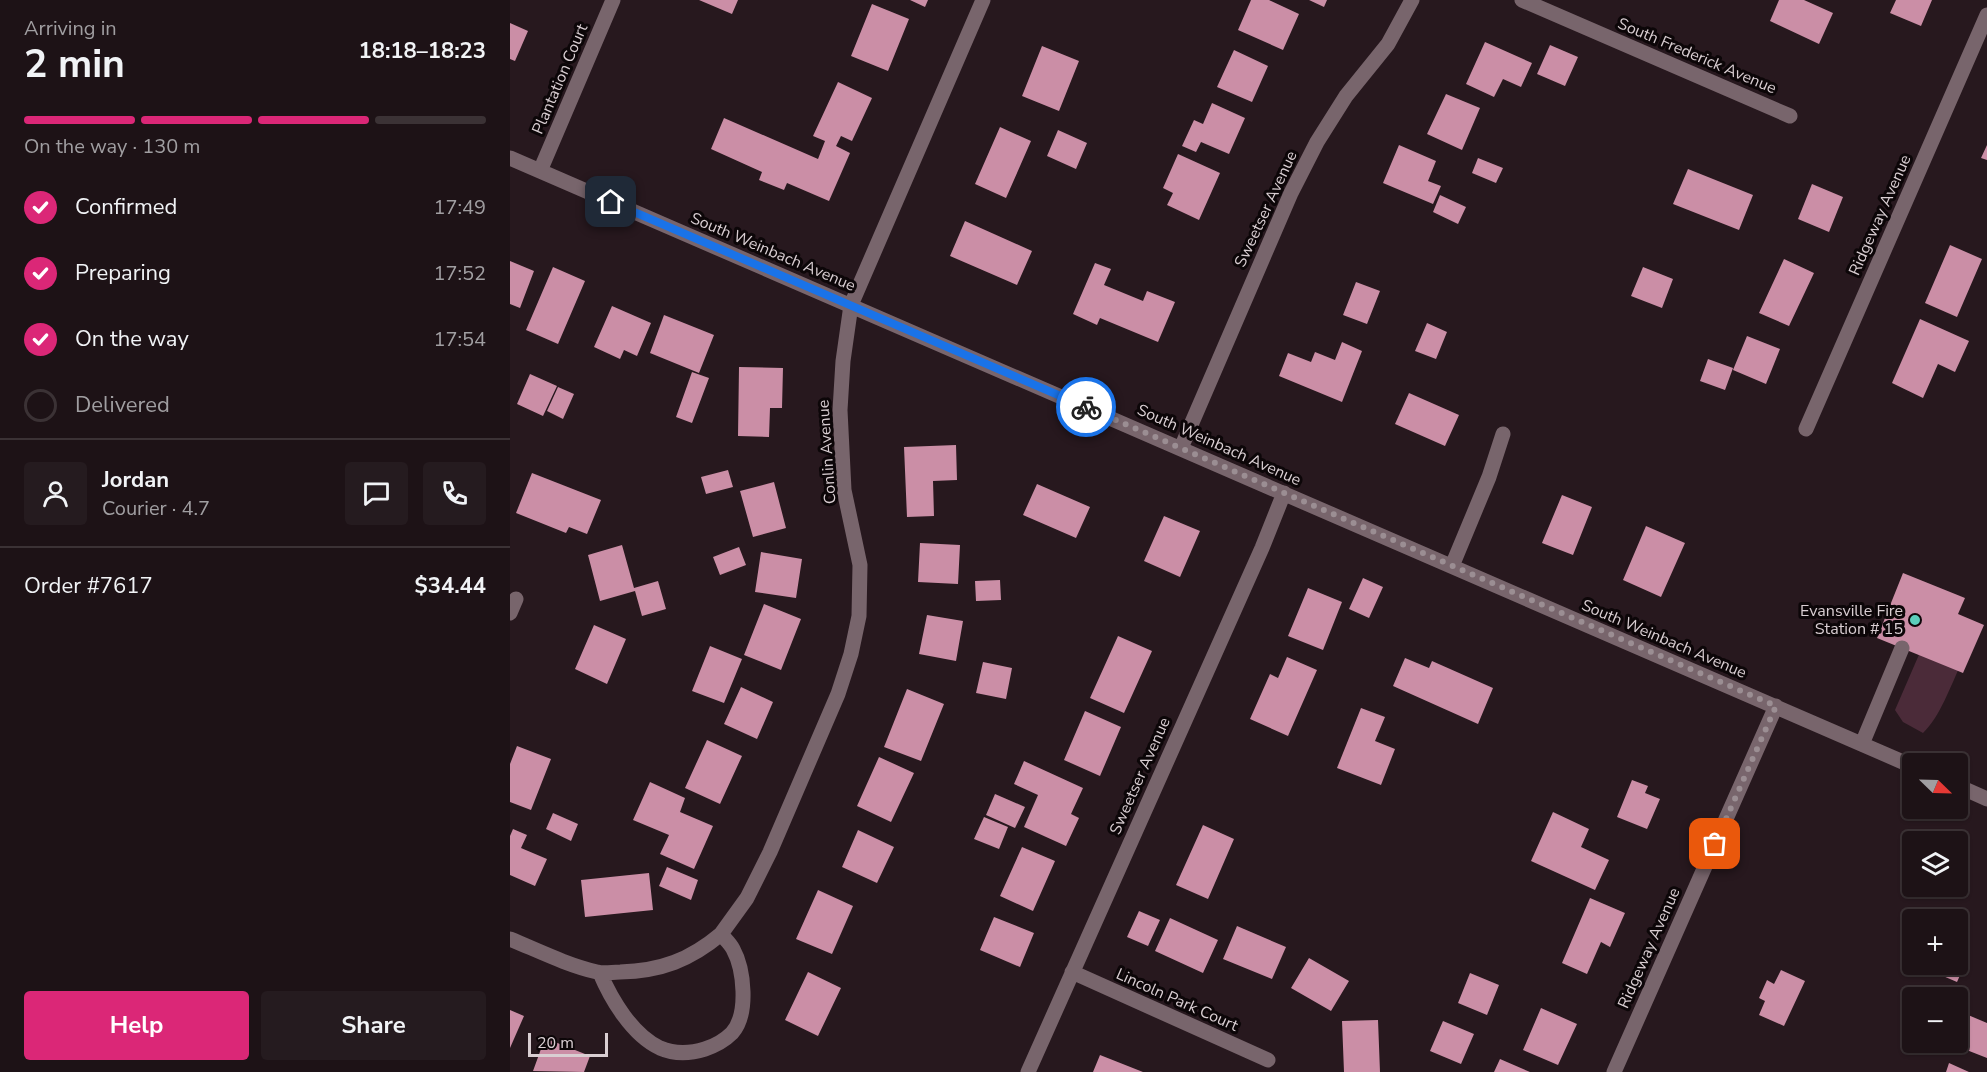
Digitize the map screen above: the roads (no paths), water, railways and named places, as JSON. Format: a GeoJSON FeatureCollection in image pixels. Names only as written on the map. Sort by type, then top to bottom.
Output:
{"type":"FeatureCollection","features":[{"type":"Feature","properties":{"kind":"street","name":"Plantation Court"},"geometry":{"type":"LineString","coordinates":[[540,171],[613,0]]}},
{"type":"Feature","properties":{"kind":"street","name":"Conlin Avenue"},"geometry":{"type":"LineString","coordinates":[[510,939],[576,967],[600,973],[645,971],[674,963],[702,950],[722,934],[747,898],[770,852],[825,726],[852,654],[859,616],[860,565],[844,490],[840,410],[843,361],[851,305],[983,0]]}},
{"type":"Feature","properties":{"kind":"street","name":"Sweetser Avenue"},"geometry":{"type":"LineString","coordinates":[[1181,448],[1291,193],[1317,142],[1346,96],[1388,44],[1412,0]]}},
{"type":"Feature","properties":{"kind":"street","name":"South Frederick Avenue"},"geometry":{"type":"LineString","coordinates":[[1522,0],[1790,116]]}},
{"type":"Feature","properties":{"kind":"street","name":"Ridgeway Avenue"},"geometry":{"type":"LineString","coordinates":[[1806,429],[1987,15]]}},
{"type":"Feature","properties":{"kind":"street","name":"South Weinbach Avenue"},"geometry":{"type":"LineString","coordinates":[[510,158],[1902,762]]}},
{"type":"Feature","properties":{"kind":"street"},"geometry":{"type":"LineString","coordinates":[[1452,566],[1490,477],[1503,434]]}},
{"type":"Feature","properties":{"kind":"street","name":"Sweetser Avenue"},"geometry":{"type":"LineString","coordinates":[[1028,1072],[1284,494]]}},
{"type":"Feature","properties":{"kind":"street"},"geometry":{"type":"LineString","coordinates":[[1862,744],[1902,648]]}},
{"type":"Feature","properties":{"kind":"street","name":"Ridgeway Avenue"},"geometry":{"type":"LineString","coordinates":[[1614,1072],[1776,706]]}},
{"type":"Feature","properties":{"kind":"street"},"geometry":{"type":"LineString","coordinates":[[1968,790],[1987,799]]}},
{"type":"Feature","properties":{"kind":"street"},"geometry":{"type":"LineString","coordinates":[[600,973],[622,1014],[649,1041],[660,1048],[676,1053],[695,1052],[722,1041],[734,1032],[740,1017],[744,997],[743,978],[733,949],[722,934]]}},
{"type":"Feature","properties":{"kind":"street","name":"Lincoln Park Court"},"geometry":{"type":"LineString","coordinates":[[1072,972],[1268,1060]]}},
{"type":"Feature","properties":{"kind":"place","name":"Evansville Fire Station # 15"},"geometry":{"type":"Point","coordinates":[1915,620]}}]}
